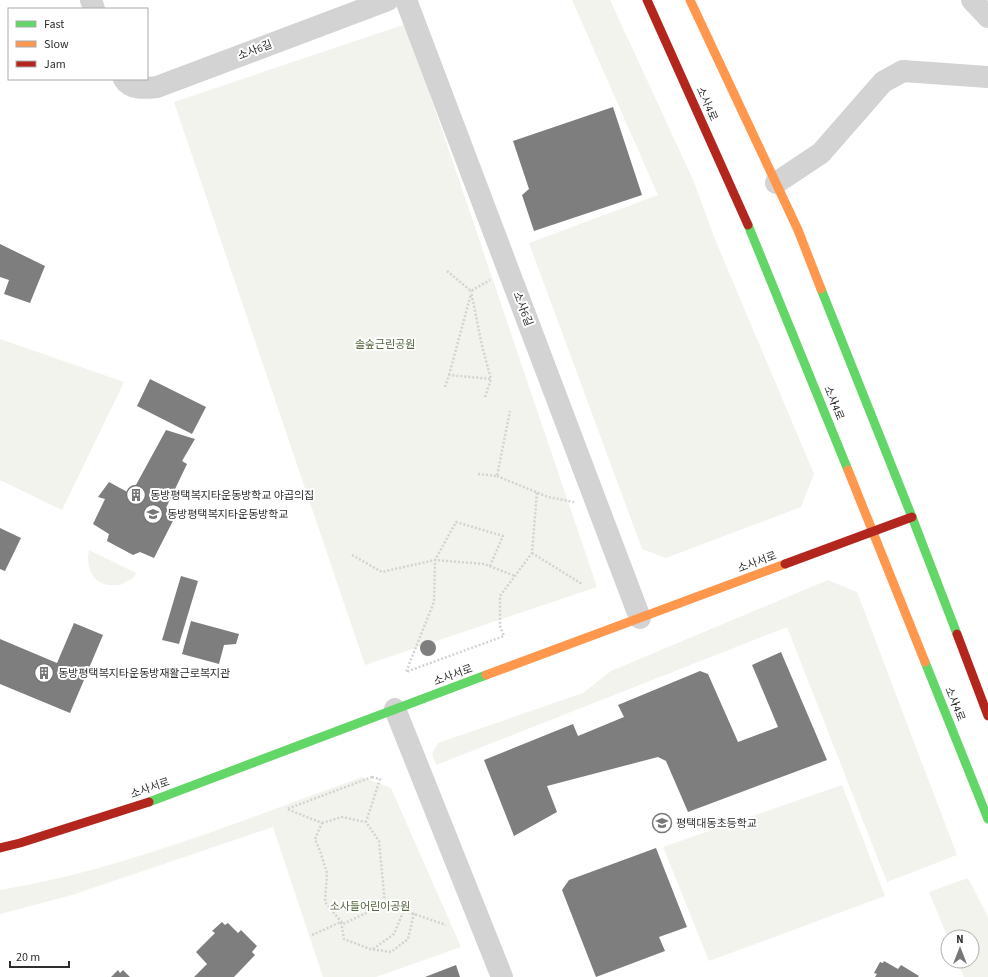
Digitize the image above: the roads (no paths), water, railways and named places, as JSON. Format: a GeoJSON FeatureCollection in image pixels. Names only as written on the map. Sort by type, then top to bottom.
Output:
{"type":"FeatureCollection","features":[{"type":"Feature","properties":{"kind":"main road","name":"소사4로"},"geometry":{"type":"LineString","coordinates":[[646,0],[739,203],[988,819]]}},
{"type":"Feature","properties":{"kind":"main road"},"geometry":{"type":"LineString","coordinates":[[690,0],[798,230],[912,517],[988,716]]}},
{"type":"Feature","properties":{"kind":"main road","name":"소사서로"},"geometry":{"type":"LineString","coordinates":[[0,848],[161,798],[912,517]]}},
{"type":"Feature","properties":{"kind":"street","name":"소사6길"},"geometry":{"type":"LineString","coordinates":[[125,80],[127,84],[141,88],[157,87],[388,0]]}},
{"type":"Feature","properties":{"kind":"street","name":"소사6길"},"geometry":{"type":"LineString","coordinates":[[406,0],[640,618]]}},
{"type":"Feature","properties":{"kind":"street"},"geometry":{"type":"LineString","coordinates":[[972,0],[988,17]]}},
{"type":"Feature","properties":{"kind":"street"},"geometry":{"type":"LineString","coordinates":[[776,183],[821,153],[883,82],[903,71],[988,77]]}},
{"type":"Feature","properties":{"kind":"street"},"geometry":{"type":"LineString","coordinates":[[395,710],[502,977]]}},
{"type":"Feature","properties":{"kind":"place","name":"동방평택복지타운동방학교 야곱의집"},"geometry":{"type":"Point","coordinates":[136,495]}},
{"type":"Feature","properties":{"kind":"place","name":"동방평택복지타운동방학교"},"geometry":{"type":"Point","coordinates":[153,514]}},
{"type":"Feature","properties":{"kind":"place","name":"동방평택복지타운동방재활근로복지관"},"geometry":{"type":"Point","coordinates":[44,673]}},
{"type":"Feature","properties":{"kind":"place","name":"평택대동초등학교"},"geometry":{"type":"Point","coordinates":[662,823]}},
{"type":"Feature","properties":{"kind":"park label","name":"솔숲근린공원"},"geometry":{"type":"Point","coordinates":[385,344]}},
{"type":"Feature","properties":{"kind":"park label","name":"소사들어린이공원"},"geometry":{"type":"Point","coordinates":[370,906]}}]}
